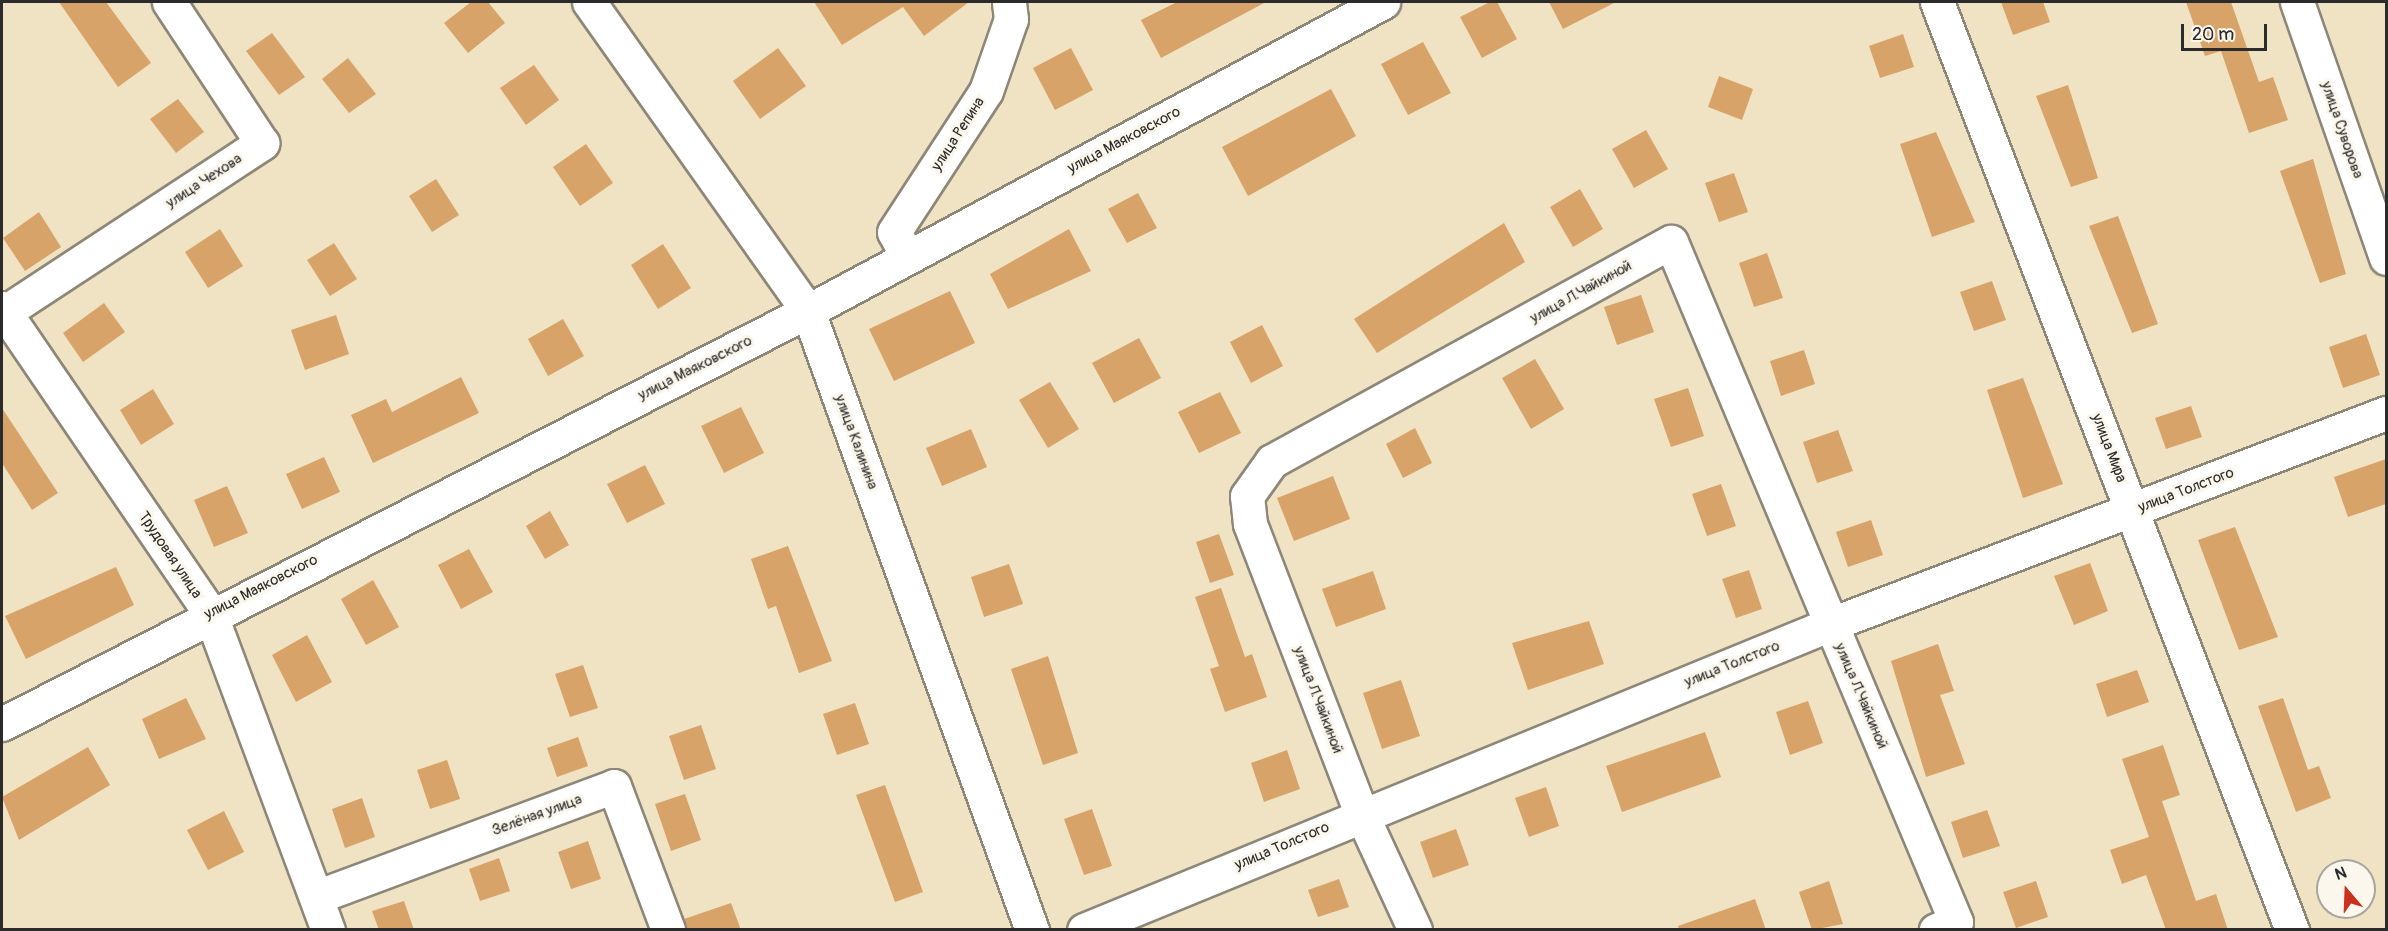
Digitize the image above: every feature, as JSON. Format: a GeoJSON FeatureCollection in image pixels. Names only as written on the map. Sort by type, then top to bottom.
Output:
{"type":"FeatureCollection","features":[{"type":"Feature","properties":{"kind":"street","name":"улица Чехова"},"geometry":{"type":"LineString","coordinates":[[3,310],[262,143],[169,2]]}},
{"type":"Feature","properties":{"kind":"street","name":"улица Калинина"},"geometry":{"type":"LineString","coordinates":[[589,2],[808,311],[1032,930]]}},
{"type":"Feature","properties":{"kind":"street","name":"улица Репина"},"geometry":{"type":"LineString","coordinates":[[907,256],[894,232],[986,91],[1011,19],[1009,2]]}},
{"type":"Feature","properties":{"kind":"street","name":"улица Маяковского"},"geometry":{"type":"LineString","coordinates":[[2,724],[210,613],[808,311],[1383,2]]}},
{"type":"Feature","properties":{"kind":"street","name":"улица Мира"},"geometry":{"type":"LineString","coordinates":[[1938,2],[2292,930]]}},
{"type":"Feature","properties":{"kind":"street","name":"улица Суворова"},"geometry":{"type":"LineString","coordinates":[[2297,2],[2386,258]]}},
{"type":"Feature","properties":{"kind":"street","name":"улица Л.Чайкиной"},"geometry":{"type":"LineString","coordinates":[[1415,930],[1361,813],[1250,524],[1247,496],[1272,461],[1671,242],[1956,922],[1936,930]]}},
{"type":"Feature","properties":{"kind":"street","name":"Трудовая улица"},"geometry":{"type":"LineString","coordinates":[[3,310],[210,613],[328,930]]}},
{"type":"Feature","properties":{"kind":"street","name":"улица Толстого"},"geometry":{"type":"LineString","coordinates":[[1084,930],[1361,813],[1831,624],[2386,414]]}},
{"type":"Feature","properties":{"kind":"street","name":"Зелёная улица"},"geometry":{"type":"LineString","coordinates":[[316,897],[614,786],[668,930]]}},
{"type":"Feature","properties":{"kind":"building"},"geometry":{"type":"Polygon","coordinates":[[[59,2],[106,2],[151,63],[118,87],[59,2]]]}},
{"type":"Feature","properties":{"kind":"building"},"geometry":{"type":"Polygon","coordinates":[[[471,2],[488,2],[505,23],[468,53],[444,23],[471,2]]]}},
{"type":"Feature","properties":{"kind":"building"},"geometry":{"type":"Polygon","coordinates":[[[814,2],[969,2],[924,36],[903,7],[842,45],[814,2]]]}},
{"type":"Feature","properties":{"kind":"building"},"geometry":{"type":"Polygon","coordinates":[[[1177,2],[1266,2],[1161,58],[1141,20],[1177,2]]]}},
{"type":"Feature","properties":{"kind":"building"},"geometry":{"type":"Polygon","coordinates":[[[1490,2],[1497,2],[1517,39],[1482,58],[1460,17],[1490,2]]]}},
{"type":"Feature","properties":{"kind":"building"},"geometry":{"type":"Polygon","coordinates":[[[1549,2],[1616,2],[1563,29],[1549,2]]]}},
{"type":"Feature","properties":{"kind":"building"},"geometry":{"type":"Polygon","coordinates":[[[2001,2],[2043,2],[2050,22],[2013,35],[2001,2]]]}},
{"type":"Feature","properties":{"kind":"building"},"geometry":{"type":"Polygon","coordinates":[[[2186,2],[2231,2],[2259,82],[2273,77],[2288,120],[2249,133],[2221,51],[2205,56],[2186,2]]]}},
{"type":"Feature","properties":{"kind":"building"},"geometry":{"type":"Polygon","coordinates":[[[272,33],[305,77],[279,95],[246,51],[272,33]]]}},
{"type":"Feature","properties":{"kind":"building"},"geometry":{"type":"Polygon","coordinates":[[[1903,34],[1914,67],[1880,78],[1869,46],[1903,34]]]}},
{"type":"Feature","properties":{"kind":"building"},"geometry":{"type":"Polygon","coordinates":[[[1423,42],[1451,93],[1408,115],[1381,64],[1423,42]]]}},
{"type":"Feature","properties":{"kind":"building"},"geometry":{"type":"Polygon","coordinates":[[[778,48],[806,86],[760,119],[733,81],[778,48]]]}},
{"type":"Feature","properties":{"kind":"building"},"geometry":{"type":"Polygon","coordinates":[[[1071,48],[1093,90],[1055,110],[1033,68],[1071,48]]]}},
{"type":"Feature","properties":{"kind":"building"},"geometry":{"type":"Polygon","coordinates":[[[348,58],[376,94],[349,113],[322,79],[348,58]]]}},
{"type":"Feature","properties":{"kind":"building"},"geometry":{"type":"Polygon","coordinates":[[[534,65],[559,100],[526,125],[500,88],[534,65]]]}},
{"type":"Feature","properties":{"kind":"building"},"geometry":{"type":"Polygon","coordinates":[[[1719,76],[1753,89],[1742,120],[1708,107],[1719,76]]]}},
{"type":"Feature","properties":{"kind":"building"},"geometry":{"type":"Polygon","coordinates":[[[2068,85],[2098,178],[2071,187],[2036,96],[2068,85]]]}},
{"type":"Feature","properties":{"kind":"building"},"geometry":{"type":"Polygon","coordinates":[[[1331,89],[1356,136],[1248,196],[1222,147],[1331,89]]]}},
{"type":"Feature","properties":{"kind":"building"},"geometry":{"type":"Polygon","coordinates":[[[178,99],[204,132],[176,153],[150,119],[178,99]]]}},
{"type":"Feature","properties":{"kind":"building"},"geometry":{"type":"Polygon","coordinates":[[[1646,130],[1668,169],[1634,188],[1612,149],[1646,130]]]}},
{"type":"Feature","properties":{"kind":"building"},"geometry":{"type":"Polygon","coordinates":[[[1936,132],[1975,222],[1932,237],[1900,144],[1936,132]]]}},
{"type":"Feature","properties":{"kind":"building"},"geometry":{"type":"Polygon","coordinates":[[[586,144],[613,183],[580,206],[553,167],[586,144]]]}},
{"type":"Feature","properties":{"kind":"building"},"geometry":{"type":"Polygon","coordinates":[[[2313,159],[2346,274],[2320,283],[2280,171],[2313,159]]]}},
{"type":"Feature","properties":{"kind":"building"},"geometry":{"type":"Polygon","coordinates":[[[1734,173],[1748,212],[1719,222],[1705,183],[1734,173]]]}},
{"type":"Feature","properties":{"kind":"building"},"geometry":{"type":"Polygon","coordinates":[[[436,179],[459,215],[432,232],[409,196],[436,179]]]}},
{"type":"Feature","properties":{"kind":"building"},"geometry":{"type":"Polygon","coordinates":[[[1580,189],[1603,229],[1573,247],[1550,207],[1580,189]]]}},
{"type":"Feature","properties":{"kind":"building"},"geometry":{"type":"Polygon","coordinates":[[[1138,193],[1157,228],[1127,243],[1108,209],[1138,193]]]}},
{"type":"Feature","properties":{"kind":"building"},"geometry":{"type":"Polygon","coordinates":[[[39,212],[61,247],[25,271],[3,238],[39,212]]]}},
{"type":"Feature","properties":{"kind":"building"},"geometry":{"type":"Polygon","coordinates":[[[2118,216],[2158,324],[2132,333],[2089,226],[2118,216]]]}},
{"type":"Feature","properties":{"kind":"building"},"geometry":{"type":"Polygon","coordinates":[[[1504,223],[1525,262],[1377,353],[1354,319],[1504,223]]]}},
{"type":"Feature","properties":{"kind":"building"},"geometry":{"type":"Polygon","coordinates":[[[220,229],[243,266],[208,288],[185,252],[220,229]]]}},
{"type":"Feature","properties":{"kind":"building"},"geometry":{"type":"Polygon","coordinates":[[[1069,229],[1091,271],[1008,309],[990,274],[1069,229]]]}},
{"type":"Feature","properties":{"kind":"building"},"geometry":{"type":"Polygon","coordinates":[[[334,243],[357,279],[330,296],[307,260],[334,243]]]}},
{"type":"Feature","properties":{"kind":"building"},"geometry":{"type":"Polygon","coordinates":[[[663,244],[691,288],[658,309],[631,265],[663,244]]]}},
{"type":"Feature","properties":{"kind":"building"},"geometry":{"type":"Polygon","coordinates":[[[1767,253],[1783,298],[1754,307],[1739,263],[1767,253]]]}},
{"type":"Feature","properties":{"kind":"building"},"geometry":{"type":"Polygon","coordinates":[[[1992,281],[2006,320],[1974,331],[1960,292],[1992,281]]]}},
{"type":"Feature","properties":{"kind":"building"},"geometry":{"type":"Polygon","coordinates":[[[950,291],[975,343],[894,381],[869,329],[950,291]]]}},
{"type":"Feature","properties":{"kind":"building"},"geometry":{"type":"Polygon","coordinates":[[[1641,295],[1654,332],[1617,345],[1604,307],[1641,295]]]}},
{"type":"Feature","properties":{"kind":"building"},"geometry":{"type":"Polygon","coordinates":[[[104,303],[125,332],[83,362],[63,333],[104,303]]]}},
{"type":"Feature","properties":{"kind":"building"},"geometry":{"type":"Polygon","coordinates":[[[336,315],[349,354],[305,370],[291,330],[336,315]]]}},
{"type":"Feature","properties":{"kind":"building"},"geometry":{"type":"Polygon","coordinates":[[[563,319],[584,356],[548,376],[528,339],[563,319]]]}},
{"type":"Feature","properties":{"kind":"building"},"geometry":{"type":"Polygon","coordinates":[[[1262,325],[1283,366],[1251,383],[1230,342],[1262,325]]]}},
{"type":"Feature","properties":{"kind":"building"},"geometry":{"type":"Polygon","coordinates":[[[2366,334],[2380,375],[2343,388],[2329,347],[2366,334]]]}},
{"type":"Feature","properties":{"kind":"building"},"geometry":{"type":"Polygon","coordinates":[[[1139,338],[1161,378],[1114,403],[1092,363],[1139,338]]]}},
{"type":"Feature","properties":{"kind":"building"},"geometry":{"type":"Polygon","coordinates":[[[1804,350],[1815,384],[1781,396],[1770,361],[1804,350]]]}},
{"type":"Feature","properties":{"kind":"building"},"geometry":{"type":"Polygon","coordinates":[[[1535,359],[1564,409],[1531,429],[1502,378],[1535,359]]]}},
{"type":"Feature","properties":{"kind":"building"},"geometry":{"type":"Polygon","coordinates":[[[461,377],[479,413],[373,463],[351,415],[386,399],[392,412],[461,377]]]}},
{"type":"Feature","properties":{"kind":"building"},"geometry":{"type":"Polygon","coordinates":[[[2023,378],[2063,484],[2023,498],[1987,390],[2023,378]]]}},
{"type":"Feature","properties":{"kind":"building"},"geometry":{"type":"Polygon","coordinates":[[[1050,382],[1079,429],[1048,448],[1019,400],[1050,382]]]}},
{"type":"Feature","properties":{"kind":"building"},"geometry":{"type":"Polygon","coordinates":[[[1688,388],[1704,436],[1671,447],[1654,399],[1688,388]]]}},
{"type":"Feature","properties":{"kind":"building"},"geometry":{"type":"Polygon","coordinates":[[[153,389],[174,424],[141,445],[120,410],[153,389]]]}},
{"type":"Feature","properties":{"kind":"building"},"geometry":{"type":"Polygon","coordinates":[[[1220,392],[1241,433],[1199,453],[1178,412],[1220,392]]]}},
{"type":"Feature","properties":{"kind":"building"},"geometry":{"type":"Polygon","coordinates":[[[2191,406],[2202,437],[2166,449],[2155,418],[2191,406]]]}},
{"type":"Feature","properties":{"kind":"building"},"geometry":{"type":"Polygon","coordinates":[[[741,407],[764,453],[724,473],[701,426],[741,407]]]}},
{"type":"Feature","properties":{"kind":"building"},"geometry":{"type":"Polygon","coordinates":[[[2,408],[58,493],[32,510],[2,463],[2,408]]]}},
{"type":"Feature","properties":{"kind":"building"},"geometry":{"type":"Polygon","coordinates":[[[1415,428],[1432,463],[1403,478],[1386,444],[1415,428]]]}},
{"type":"Feature","properties":{"kind":"building"},"geometry":{"type":"Polygon","coordinates":[[[971,429],[987,467],[942,486],[926,448],[971,429]]]}},
{"type":"Feature","properties":{"kind":"building"},"geometry":{"type":"Polygon","coordinates":[[[1838,430],[1853,471],[1817,483],[1803,442],[1838,430]]]}},
{"type":"Feature","properties":{"kind":"building"},"geometry":{"type":"Polygon","coordinates":[[[324,457],[340,492],[302,509],[286,474],[324,457]]]}},
{"type":"Feature","properties":{"kind":"building"},"geometry":{"type":"Polygon","coordinates":[[[2386,459],[2386,504],[2348,517],[2334,477],[2386,459]]]}},
{"type":"Feature","properties":{"kind":"building"},"geometry":{"type":"Polygon","coordinates":[[[645,465],[665,504],[627,523],[607,484],[645,465]]]}},
{"type":"Feature","properties":{"kind":"building"},"geometry":{"type":"Polygon","coordinates":[[[1333,476],[1350,519],[1294,541],[1277,498],[1333,476]]]}},
{"type":"Feature","properties":{"kind":"building"},"geometry":{"type":"Polygon","coordinates":[[[1721,484],[1736,526],[1707,536],[1692,494],[1721,484]]]}},
{"type":"Feature","properties":{"kind":"building"},"geometry":{"type":"Polygon","coordinates":[[[227,486],[248,533],[214,547],[194,500],[227,486]]]}},
{"type":"Feature","properties":{"kind":"building"},"geometry":{"type":"Polygon","coordinates":[[[550,511],[569,545],[545,559],[526,526],[550,511]]]}},
{"type":"Feature","properties":{"kind":"building"},"geometry":{"type":"Polygon","coordinates":[[[1871,520],[1883,555],[1848,567],[1836,532],[1871,520]]]}},
{"type":"Feature","properties":{"kind":"building"},"geometry":{"type":"Polygon","coordinates":[[[2235,527],[2278,637],[2239,650],[2198,540],[2235,527]]]}},
{"type":"Feature","properties":{"kind":"building"},"geometry":{"type":"Polygon","coordinates":[[[1219,534],[1234,575],[1210,583],[1196,542],[1219,534]]]}},
{"type":"Feature","properties":{"kind":"building"},"geometry":{"type":"Polygon","coordinates":[[[788,546],[832,661],[799,673],[776,606],[768,609],[751,559],[788,546]]]}},
{"type":"Feature","properties":{"kind":"building"},"geometry":{"type":"Polygon","coordinates":[[[469,549],[493,592],[461,609],[438,565],[469,549]]]}},
{"type":"Feature","properties":{"kind":"building"},"geometry":{"type":"Polygon","coordinates":[[[2090,563],[2108,611],[2074,625],[2054,576],[2090,563]]]}},
{"type":"Feature","properties":{"kind":"building"},"geometry":{"type":"Polygon","coordinates":[[[1009,564],[1023,604],[984,617],[971,577],[1009,564]]]}},
{"type":"Feature","properties":{"kind":"building"},"geometry":{"type":"Polygon","coordinates":[[[116,567],[134,605],[26,659],[5,616],[116,567]]]}},
{"type":"Feature","properties":{"kind":"building"},"geometry":{"type":"Polygon","coordinates":[[[1749,570],[1762,609],[1736,618],[1722,579],[1749,570]]]}},
{"type":"Feature","properties":{"kind":"building"},"geometry":{"type":"Polygon","coordinates":[[[1373,571],[1386,609],[1336,627],[1322,589],[1373,571]]]}},
{"type":"Feature","properties":{"kind":"building"},"geometry":{"type":"Polygon","coordinates":[[[373,580],[399,627],[366,645],[341,599],[373,580]]]}},
{"type":"Feature","properties":{"kind":"building"},"geometry":{"type":"Polygon","coordinates":[[[1221,588],[1245,657],[1252,654],[1267,697],[1225,712],[1210,669],[1219,666],[1195,597],[1221,588]]]}},
{"type":"Feature","properties":{"kind":"building"},"geometry":{"type":"Polygon","coordinates":[[[1589,621],[1604,664],[1528,690],[1512,643],[1589,621]]]}},
{"type":"Feature","properties":{"kind":"building"},"geometry":{"type":"Polygon","coordinates":[[[307,635],[332,682],[296,702],[272,655],[307,635]]]}},
{"type":"Feature","properties":{"kind":"building"},"geometry":{"type":"Polygon","coordinates":[[[1938,644],[1954,691],[1940,695],[1965,764],[1926,777],[1891,661],[1938,644]]]}},
{"type":"Feature","properties":{"kind":"building"},"geometry":{"type":"Polygon","coordinates":[[[1048,656],[1078,753],[1043,765],[1011,669],[1048,656]]]}},
{"type":"Feature","properties":{"kind":"building"},"geometry":{"type":"Polygon","coordinates":[[[583,665],[598,708],[570,717],[555,674],[583,665]]]}},
{"type":"Feature","properties":{"kind":"building"},"geometry":{"type":"Polygon","coordinates":[[[2137,670],[2149,702],[2107,717],[2096,684],[2137,670]]]}},
{"type":"Feature","properties":{"kind":"building"},"geometry":{"type":"Polygon","coordinates":[[[1401,680],[1420,736],[1382,749],[1363,693],[1401,680]]]}},
{"type":"Feature","properties":{"kind":"building"},"geometry":{"type":"Polygon","coordinates":[[[186,698],[206,739],[159,759],[142,719],[186,698]]]}},
{"type":"Feature","properties":{"kind":"building"},"geometry":{"type":"Polygon","coordinates":[[[2283,698],[2308,770],[2319,766],[2331,798],[2296,812],[2258,706],[2283,698]]]}},
{"type":"Feature","properties":{"kind":"building"},"geometry":{"type":"Polygon","coordinates":[[[1808,701],[1823,743],[1790,755],[1776,712],[1808,701]]]}},
{"type":"Feature","properties":{"kind":"building"},"geometry":{"type":"Polygon","coordinates":[[[855,703],[869,744],[837,755],[823,714],[855,703]]]}},
{"type":"Feature","properties":{"kind":"building"},"geometry":{"type":"Polygon","coordinates":[[[701,725],[716,769],[684,780],[669,736],[701,725]]]}},
{"type":"Feature","properties":{"kind":"building"},"geometry":{"type":"Polygon","coordinates":[[[1705,732],[1721,777],[1622,812],[1606,766],[1705,732]]]}},
{"type":"Feature","properties":{"kind":"building"},"geometry":{"type":"Polygon","coordinates":[[[578,737],[588,766],[557,777],[547,748],[578,737]]]}},
{"type":"Feature","properties":{"kind":"building"},"geometry":{"type":"Polygon","coordinates":[[[2163,745],[2180,795],[2162,801],[2196,901],[2216,894],[2228,930],[2166,930],[2146,875],[2122,884],[2110,850],[2149,837],[2122,759],[2163,745]]]}},
{"type":"Feature","properties":{"kind":"building"},"geometry":{"type":"Polygon","coordinates":[[[88,747],[110,785],[19,840],[2,797],[88,747]]]}},
{"type":"Feature","properties":{"kind":"building"},"geometry":{"type":"Polygon","coordinates":[[[1287,750],[1300,789],[1264,802],[1251,763],[1287,750]]]}},
{"type":"Feature","properties":{"kind":"building"},"geometry":{"type":"Polygon","coordinates":[[[447,760],[460,799],[430,809],[417,770],[447,760]]]}},
{"type":"Feature","properties":{"kind":"building"},"geometry":{"type":"Polygon","coordinates":[[[885,785],[923,892],[895,902],[856,795],[885,785]]]}},
{"type":"Feature","properties":{"kind":"building"},"geometry":{"type":"Polygon","coordinates":[[[1546,787],[1559,826],[1529,837],[1515,798],[1546,787]]]}},
{"type":"Feature","properties":{"kind":"building"},"geometry":{"type":"Polygon","coordinates":[[[685,794],[701,840],[671,851],[655,804],[685,794]]]}},
{"type":"Feature","properties":{"kind":"building"},"geometry":{"type":"Polygon","coordinates":[[[362,798],[375,837],[345,848],[332,809],[362,798]]]}},
{"type":"Feature","properties":{"kind":"building"},"geometry":{"type":"Polygon","coordinates":[[[1092,809],[1112,866],[1084,875],[1064,819],[1092,809]]]}},
{"type":"Feature","properties":{"kind":"building"},"geometry":{"type":"Polygon","coordinates":[[[1987,810],[2000,846],[1963,858],[1951,822],[1987,810]]]}},
{"type":"Feature","properties":{"kind":"building"},"geometry":{"type":"Polygon","coordinates":[[[224,811],[244,852],[208,870],[187,830],[224,811]]]}},
{"type":"Feature","properties":{"kind":"building"},"geometry":{"type":"Polygon","coordinates":[[[1456,829],[1469,865],[1433,878],[1420,842],[1456,829]]]}},
{"type":"Feature","properties":{"kind":"building"},"geometry":{"type":"Polygon","coordinates":[[[588,841],[601,879],[571,889],[558,852],[588,841]]]}},
{"type":"Feature","properties":{"kind":"building"},"geometry":{"type":"Polygon","coordinates":[[[499,858],[510,891],[480,901],[469,869],[499,858]]]}},
{"type":"Feature","properties":{"kind":"building"},"geometry":{"type":"Polygon","coordinates":[[[1339,879],[1349,907],[1318,917],[1308,890],[1339,879]]]}},
{"type":"Feature","properties":{"kind":"building"},"geometry":{"type":"Polygon","coordinates":[[[1829,881],[1843,924],[1812,930],[1799,892],[1829,881]]]}},
{"type":"Feature","properties":{"kind":"building"},"geometry":{"type":"Polygon","coordinates":[[[2036,881],[2048,917],[2016,928],[2003,892],[2036,881]]]}},
{"type":"Feature","properties":{"kind":"building"},"geometry":{"type":"Polygon","coordinates":[[[1755,899],[1766,930],[1679,930],[1678,926],[1755,899]]]}},
{"type":"Feature","properties":{"kind":"building"},"geometry":{"type":"Polygon","coordinates":[[[404,901],[414,930],[379,930],[372,911],[404,901]]]}},
{"type":"Feature","properties":{"kind":"building"},"geometry":{"type":"Polygon","coordinates":[[[731,903],[741,930],[686,930],[684,919],[731,903]]]}}]}
